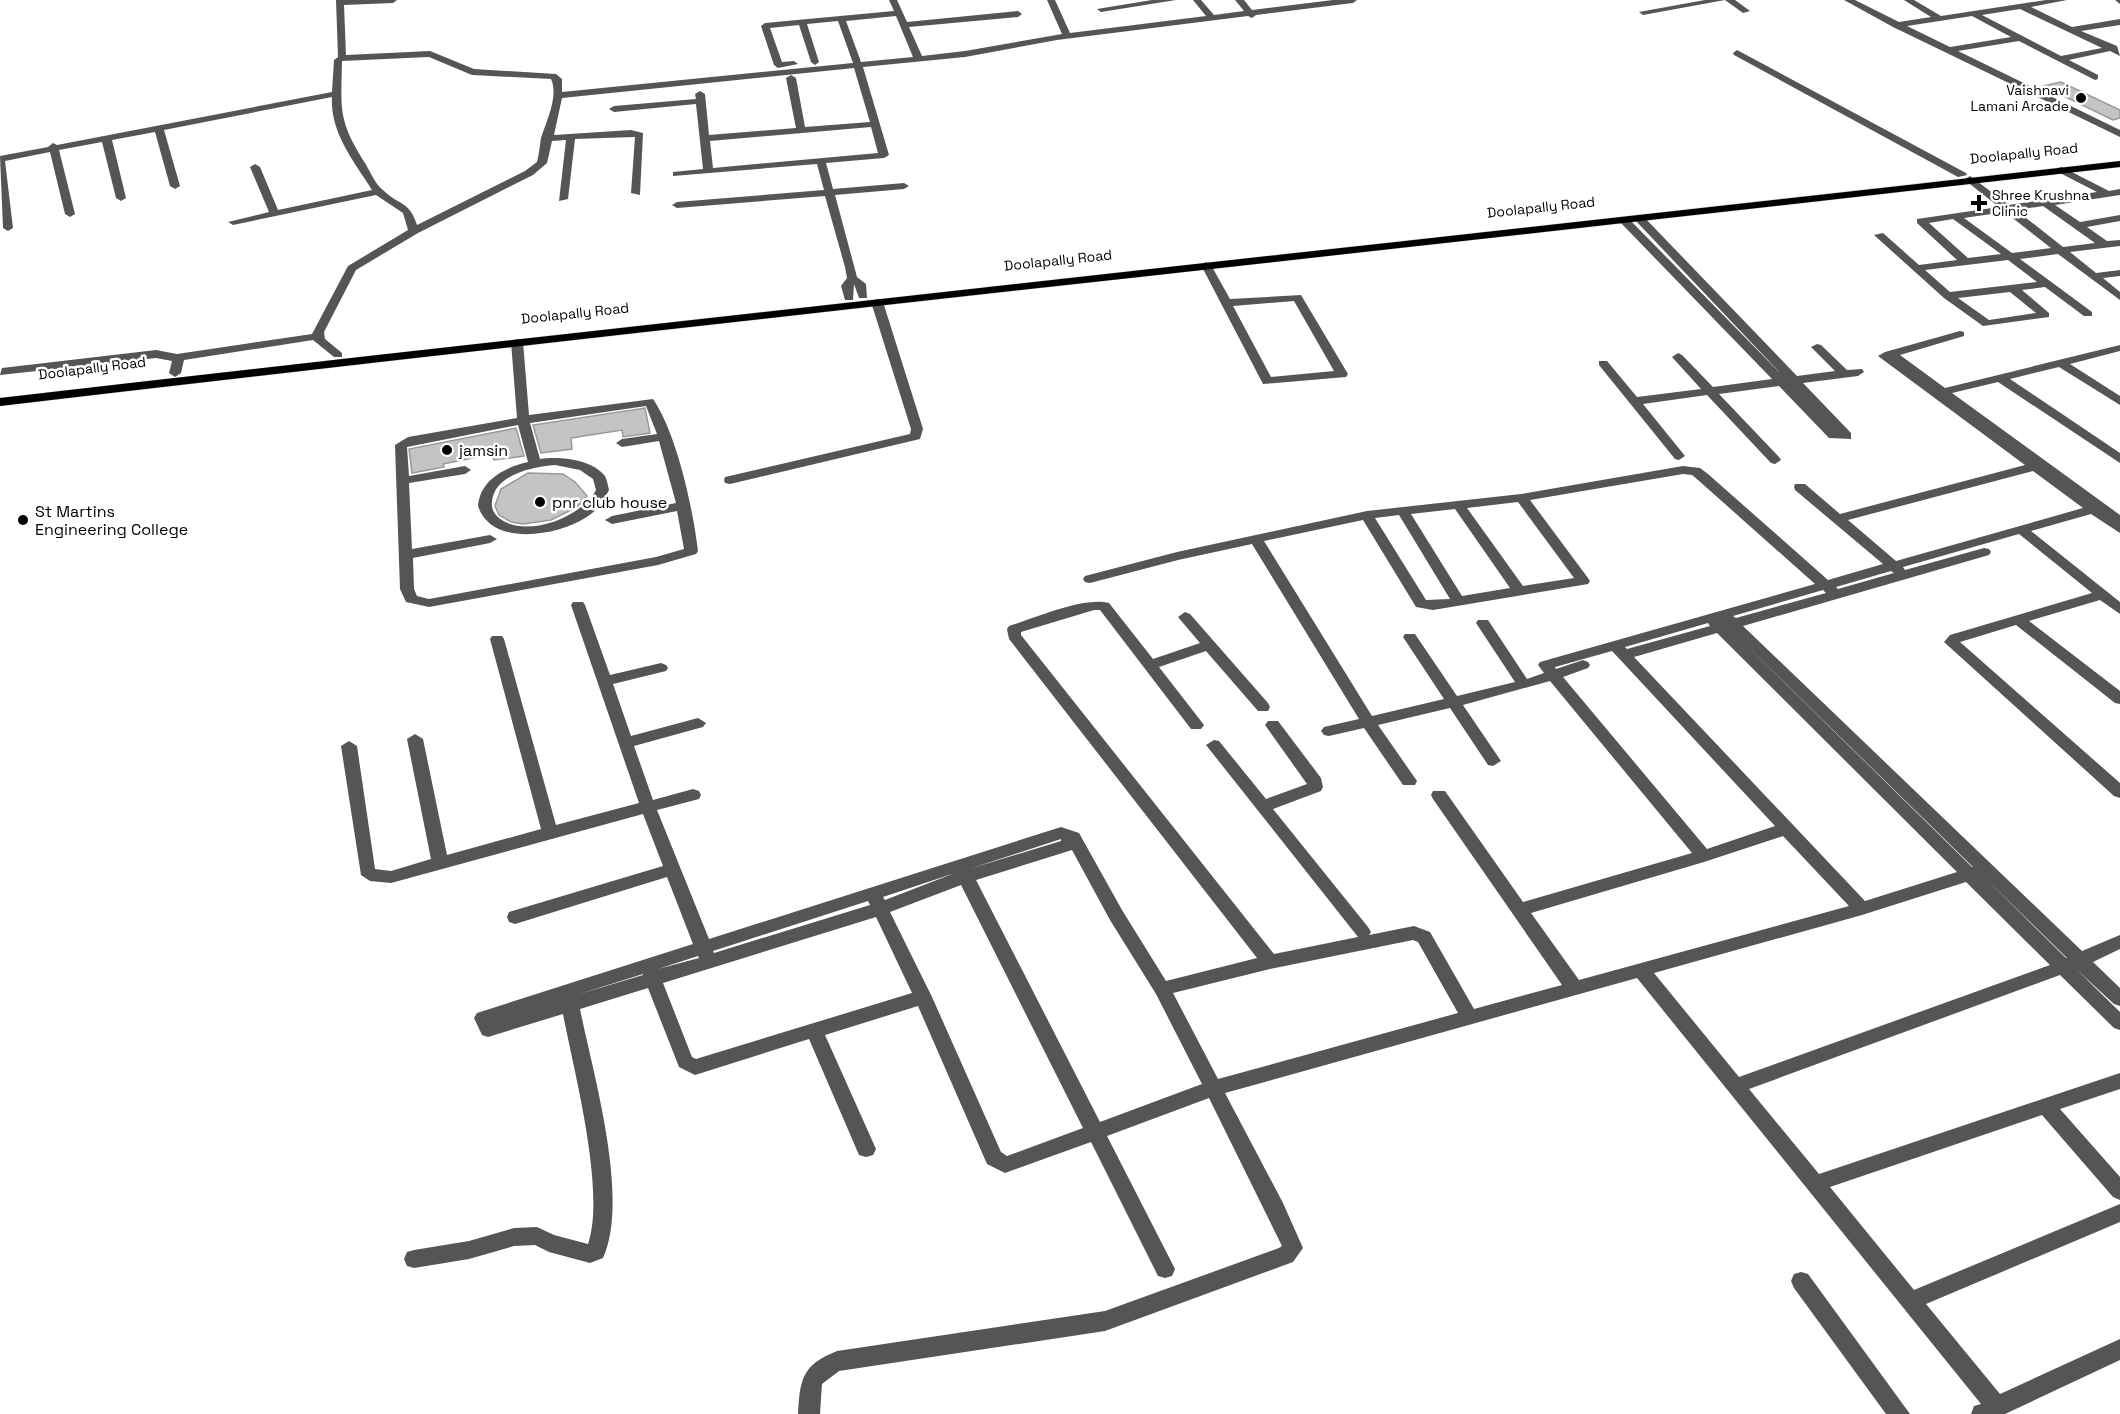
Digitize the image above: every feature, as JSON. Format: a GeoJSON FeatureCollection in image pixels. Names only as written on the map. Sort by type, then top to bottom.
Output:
{"type":"FeatureCollection","features":[{"type":"Feature","properties":{"kind":"main road","name":"Doolapally Road"},"geometry":{"type":"LineString","coordinates":[[0,395],[175,373],[226,371],[338,355],[877,302],[1409,245],[1525,227],[1624,220],[2120,158]]}},
{"type":"Feature","properties":{"kind":"main road","name":"Doolapally Road"},"geometry":{"type":"LineString","coordinates":[[555,334],[863,296],[1525,227],[1966,177],[2120,164]]}},
{"type":"Feature","properties":{"kind":"main road"},"geometry":{"type":"LineString","coordinates":[[0,402],[226,371],[518,342],[555,334]]}},
{"type":"Feature","properties":{"kind":"street"},"geometry":{"type":"LineString","coordinates":[[342,58],[340,2],[393,0]]}},
{"type":"Feature","properties":{"kind":"street"},"geometry":{"type":"LineString","coordinates":[[892,0],[919,59]]}},
{"type":"Feature","properties":{"kind":"street"},"geometry":{"type":"LineString","coordinates":[[1051,0],[1067,36]]}},
{"type":"Feature","properties":{"kind":"street"},"geometry":{"type":"LineString","coordinates":[[1094,0],[1111,19],[1213,19],[1353,0]]}},
{"type":"Feature","properties":{"kind":"street"},"geometry":{"type":"LineString","coordinates":[[898,13],[765,26],[778,65],[919,59],[965,54],[1067,36],[1111,19],[1172,0]]}},
{"type":"Feature","properties":{"kind":"street"},"geometry":{"type":"LineString","coordinates":[[1197,0],[1213,19]]}},
{"type":"Feature","properties":{"kind":"street"},"geometry":{"type":"LineString","coordinates":[[1239,0],[1252,15]]}},
{"type":"Feature","properties":{"kind":"street"},"geometry":{"type":"LineString","coordinates":[[1643,12],[1721,0]]}},
{"type":"Feature","properties":{"kind":"street"},"geometry":{"type":"LineString","coordinates":[[1729,0],[1746,11]]}},
{"type":"Feature","properties":{"kind":"street"},"geometry":{"type":"LineString","coordinates":[[1848,0],[2120,134]]}},
{"type":"Feature","properties":{"kind":"street"},"geometry":{"type":"LineString","coordinates":[[1908,0],[1940,18]]}},
{"type":"Feature","properties":{"kind":"street"},"geometry":{"type":"LineString","coordinates":[[1982,0],[2000,9]]}},
{"type":"Feature","properties":{"kind":"street"},"geometry":{"type":"LineString","coordinates":[[1896,25],[2063,0]]}},
{"type":"Feature","properties":{"kind":"street"},"geometry":{"type":"LineString","coordinates":[[2021,6],[2117,50]]}},
{"type":"Feature","properties":{"kind":"street"},"geometry":{"type":"LineString","coordinates":[[903,25],[1018,14]]}},
{"type":"Feature","properties":{"kind":"street"},"geometry":{"type":"LineString","coordinates":[[1972,14],[2095,77]]}},
{"type":"Feature","properties":{"kind":"street"},"geometry":{"type":"LineString","coordinates":[[677,174],[884,155],[857,61],[841,18]]}},
{"type":"Feature","properties":{"kind":"street"},"geometry":{"type":"LineString","coordinates":[[802,22],[815,62]]}},
{"type":"Feature","properties":{"kind":"street"},"geometry":{"type":"LineString","coordinates":[[2071,30],[2120,22]]}},
{"type":"Feature","properties":{"kind":"street"},"geometry":{"type":"LineString","coordinates":[[1948,50],[2019,38]]}},
{"type":"Feature","properties":{"kind":"street"},"geometry":{"type":"LineString","coordinates":[[2059,58],[2117,50]]}},
{"type":"Feature","properties":{"kind":"street"},"geometry":{"type":"LineString","coordinates":[[1737,53],[1966,177],[2120,297]]}},
{"type":"Feature","properties":{"kind":"street"},"geometry":{"type":"LineString","coordinates":[[338,355],[326,347],[318,332],[352,268],[414,231],[529,173],[542,163],[546,138],[555,118],[559,95],[557,79],[553,76],[472,72],[430,54],[338,60],[335,94],[342,131],[378,192],[408,212],[414,231]]}},
{"type":"Feature","properties":{"kind":"street"},"geometry":{"type":"LineString","coordinates":[[559,95],[857,61]]}},
{"type":"Feature","properties":{"kind":"street"},"geometry":{"type":"LineString","coordinates":[[791,78],[801,130]]}},
{"type":"Feature","properties":{"kind":"street"},"geometry":{"type":"LineString","coordinates":[[8,228],[0,159],[335,94]]}},
{"type":"Feature","properties":{"kind":"street"},"geometry":{"type":"LineString","coordinates":[[614,109],[700,97],[708,171]]}},
{"type":"Feature","properties":{"kind":"street"},"geometry":{"type":"LineString","coordinates":[[705,138],[874,124]]}},
{"type":"Feature","properties":{"kind":"street"},"geometry":{"type":"LineString","coordinates":[[158,127],[175,186]]}},
{"type":"Feature","properties":{"kind":"street"},"geometry":{"type":"LineString","coordinates":[[546,138],[631,133],[640,135],[636,193]]}},
{"type":"Feature","properties":{"kind":"street"},"geometry":{"type":"LineString","coordinates":[[563,199],[571,136]]}},
{"type":"Feature","properties":{"kind":"street"},"geometry":{"type":"LineString","coordinates":[[106,137],[121,198]]}},
{"type":"Feature","properties":{"kind":"street"},"geometry":{"type":"LineString","coordinates":[[53,147],[70,214]]}},
{"type":"Feature","properties":{"kind":"street"},"geometry":{"type":"LineString","coordinates":[[822,162],[852,278],[860,284],[863,296]]}},
{"type":"Feature","properties":{"kind":"street"},"geometry":{"type":"LineString","coordinates":[[255,167],[274,212]]}},
{"type":"Feature","properties":{"kind":"street"},"geometry":{"type":"LineString","coordinates":[[2062,170],[2115,194],[2120,200]]}},
{"type":"Feature","properties":{"kind":"street"},"geometry":{"type":"LineString","coordinates":[[677,205],[904,186]]}},
{"type":"Feature","properties":{"kind":"street"},"geometry":{"type":"LineString","coordinates":[[233,222],[378,192]]}},
{"type":"Feature","properties":{"kind":"street"},"geometry":{"type":"LineString","coordinates":[[1966,262],[1921,222],[1954,215],[2115,194]]}},
{"type":"Feature","properties":{"kind":"street"},"geometry":{"type":"LineString","coordinates":[[2047,204],[2105,245]]}},
{"type":"Feature","properties":{"kind":"street"},"geometry":{"type":"LineString","coordinates":[[1954,215],[2088,314]]}},
{"type":"Feature","properties":{"kind":"street"},"geometry":{"type":"LineString","coordinates":[[1624,220],[1833,435],[1847,436],[1690,269],[1638,218]]}},
{"type":"Feature","properties":{"kind":"street"},"geometry":{"type":"LineString","coordinates":[[2077,226],[2120,218]]}},
{"type":"Feature","properties":{"kind":"street"},"geometry":{"type":"LineString","coordinates":[[1879,235],[1948,296],[1987,324],[2045,315],[2013,288]]}},
{"type":"Feature","properties":{"kind":"street"},"geometry":{"type":"LineString","coordinates":[[1917,268],[2007,255],[2120,243]]}},
{"type":"Feature","properties":{"kind":"street"},"geometry":{"type":"LineString","coordinates":[[1206,265],[1267,381],[1342,374],[1298,297],[1226,303]]}},
{"type":"Feature","properties":{"kind":"street"},"geometry":{"type":"LineString","coordinates":[[1674,272],[1690,269]]}},
{"type":"Feature","properties":{"kind":"street"},"geometry":{"type":"LineString","coordinates":[[2094,276],[2120,273]]}},
{"type":"Feature","properties":{"kind":"street"},"geometry":{"type":"LineString","coordinates":[[849,298],[847,286],[852,278]]}},
{"type":"Feature","properties":{"kind":"street"},"geometry":{"type":"LineString","coordinates":[[1948,296],[2046,284]]}},
{"type":"Feature","properties":{"kind":"street"},"geometry":{"type":"LineString","coordinates":[[730,480],[916,436],[917,429],[877,302]]}},
{"type":"Feature","properties":{"kind":"street"},"geometry":{"type":"LineString","coordinates":[[1959,334],[1884,356],[1939,392],[2106,514],[2120,529]]}},
{"type":"Feature","properties":{"kind":"street"},"geometry":{"type":"LineString","coordinates":[[2,372],[156,354],[177,358],[319,336]]}},
{"type":"Feature","properties":{"kind":"street"},"geometry":{"type":"LineString","coordinates":[[1739,339],[1755,338]]}},
{"type":"Feature","properties":{"kind":"street"},"geometry":{"type":"LineString","coordinates":[[518,342],[523,420],[536,464]]}},
{"type":"Feature","properties":{"kind":"street"},"geometry":{"type":"LineString","coordinates":[[1817,346],[1844,374]]}},
{"type":"Feature","properties":{"kind":"street"},"geometry":{"type":"LineString","coordinates":[[1939,392],[2120,348]]}},
{"type":"Feature","properties":{"kind":"street"},"geometry":{"type":"LineString","coordinates":[[1678,357],[1775,460]]}},
{"type":"Feature","properties":{"kind":"street"},"geometry":{"type":"LineString","coordinates":[[175,373],[179,363],[177,358]]}},
{"type":"Feature","properties":{"kind":"street"},"geometry":{"type":"LineString","coordinates":[[1603,363],[1679,456]]}},
{"type":"Feature","properties":{"kind":"street"},"geometry":{"type":"LineString","coordinates":[[2061,363],[2120,401]]}},
{"type":"Feature","properties":{"kind":"street"},"geometry":{"type":"LineString","coordinates":[[1634,401],[1781,384],[1858,372]]}},
{"type":"Feature","properties":{"kind":"street"},"geometry":{"type":"LineString","coordinates":[[2001,378],[2120,459]]}},
{"type":"Feature","properties":{"kind":"street"},"geometry":{"type":"LineString","coordinates":[[646,402],[655,409],[664,437],[691,538],[691,551],[682,555],[429,603],[411,598],[407,589],[401,445],[408,441],[523,420],[646,402]]}},
{"type":"Feature","properties":{"kind":"street"},"geometry":{"type":"LineString","coordinates":[[622,444],[664,437]]}},
{"type":"Feature","properties":{"kind":"street"},"geometry":{"type":"LineString","coordinates":[[555,461],[587,468],[598,476],[602,486],[601,497],[593,508],[580,518],[543,530],[523,531],[505,527],[491,520],[484,510],[483,499],[489,488],[517,469],[536,464],[555,461]]}},
{"type":"Feature","properties":{"kind":"street"},"geometry":{"type":"LineString","coordinates":[[1838,519],[2038,465]]}},
{"type":"Feature","properties":{"kind":"street"},"geometry":{"type":"LineString","coordinates":[[401,481],[465,470]]}},
{"type":"Feature","properties":{"kind":"street"},"geometry":{"type":"LineString","coordinates":[[1090,579],[1367,515],[1521,498],[1691,470],[1703,477],[1838,596]]}},
{"type":"Feature","properties":{"kind":"street"},"geometry":{"type":"LineString","coordinates":[[1800,487],[1899,571]]}},
{"type":"Feature","properties":{"kind":"street"},"geometry":{"type":"LineString","coordinates":[[1367,515],[1417,600],[1433,606],[1583,581],[1521,498]]}},
{"type":"Feature","properties":{"kind":"street"},"geometry":{"type":"LineString","coordinates":[[612,520],[683,506]]}},
{"type":"Feature","properties":{"kind":"street"},"geometry":{"type":"LineString","coordinates":[[1459,506],[1519,591]]}},
{"type":"Feature","properties":{"kind":"street"},"geometry":{"type":"LineString","coordinates":[[1403,512],[1458,601]]}},
{"type":"Feature","properties":{"kind":"street"},"geometry":{"type":"LineString","coordinates":[[1329,731],[1524,685],[1548,669],[1722,621],[1826,585],[1899,571],[2106,514]]}},
{"type":"Feature","properties":{"kind":"street"},"geometry":{"type":"LineString","coordinates":[[2028,534],[2120,609]]}},
{"type":"Feature","properties":{"kind":"street"},"geometry":{"type":"LineString","coordinates":[[405,555],[490,539]]}},
{"type":"Feature","properties":{"kind":"street"},"geometry":{"type":"LineString","coordinates":[[1256,539],[1368,722],[1409,781]]}},
{"type":"Feature","properties":{"kind":"street"},"geometry":{"type":"LineString","coordinates":[[1722,621],[1838,596],[1899,571]]}},
{"type":"Feature","properties":{"kind":"street"},"geometry":{"type":"LineString","coordinates":[[2101,595],[1955,638],[1951,642],[2120,792]]}},
{"type":"Feature","properties":{"kind":"street"},"geometry":{"type":"LineString","coordinates":[[578,605],[648,807],[706,956]]}},
{"type":"Feature","properties":{"kind":"street"},"geometry":{"type":"LineString","coordinates":[[1196,724],[1152,664],[1104,606],[1094,605],[1021,625],[1013,632],[1270,962]]}},
{"type":"Feature","properties":{"kind":"street"},"geometry":{"type":"LineString","coordinates":[[1185,618],[1263,707]]}},
{"type":"Feature","properties":{"kind":"street"},"geometry":{"type":"LineString","coordinates":[[2019,620],[2120,699]]}},
{"type":"Feature","properties":{"kind":"street"},"geometry":{"type":"LineString","coordinates":[[1722,621],[1978,872],[2063,967],[2120,1023]]}},
{"type":"Feature","properties":{"kind":"street"},"geometry":{"type":"LineString","coordinates":[[1483,623],[1524,685]]}},
{"type":"Feature","properties":{"kind":"street"},"geometry":{"type":"LineString","coordinates":[[1410,637],[1493,761]]}},
{"type":"Feature","properties":{"kind":"street"},"geometry":{"type":"LineString","coordinates":[[497,639],[550,832]]}},
{"type":"Feature","properties":{"kind":"street"},"geometry":{"type":"LineString","coordinates":[[1152,664],[1209,645]]}},
{"type":"Feature","properties":{"kind":"street"},"geometry":{"type":"LineString","coordinates":[[1619,651],[1862,909]]}},
{"type":"Feature","properties":{"kind":"street"},"geometry":{"type":"LineString","coordinates":[[604,681],[661,668]]}},
{"type":"Feature","properties":{"kind":"street"},"geometry":{"type":"LineString","coordinates":[[1548,669],[1704,856]]}},
{"type":"Feature","properties":{"kind":"street"},"geometry":{"type":"LineString","coordinates":[[625,743],[698,723]]}},
{"type":"Feature","properties":{"kind":"street"},"geometry":{"type":"LineString","coordinates":[[1262,807],[1315,787],[1315,782],[1273,725]]}},
{"type":"Feature","properties":{"kind":"street"},"geometry":{"type":"LineString","coordinates":[[415,739],[440,863]]}},
{"type":"Feature","properties":{"kind":"street"},"geometry":{"type":"LineString","coordinates":[[1214,745],[1365,938]]}},
{"type":"Feature","properties":{"kind":"street"},"geometry":{"type":"LineString","coordinates":[[349,746],[370,875],[391,877],[693,795]]}},
{"type":"Feature","properties":{"kind":"street"},"geometry":{"type":"LineString","coordinates":[[1439,795],[1575,989]]}},
{"type":"Feature","properties":{"kind":"street"},"geometry":{"type":"LineString","coordinates":[[1520,910],[1704,856],[1788,828]]}},
{"type":"Feature","properties":{"kind":"street"},"geometry":{"type":"LineString","coordinates":[[414,1259],[469,1250],[514,1237],[537,1236],[549,1243],[590,1254],[596,1252],[602,1245],[604,1195],[600,1163],[569,998],[706,956],[963,871],[1067,845],[1067,835],[1162,989],[1215,1088],[1293,1248],[1286,1255],[1105,1321],[837,1361],[819,1369],[814,1377],[809,1414]]}},
{"type":"Feature","properties":{"kind":"street"},"geometry":{"type":"LineString","coordinates":[[514,917],[674,869]]}},
{"type":"Feature","properties":{"kind":"street"},"geometry":{"type":"LineString","coordinates":[[963,871],[1165,1269]]}},
{"type":"Feature","properties":{"kind":"street"},"geometry":{"type":"LineString","coordinates":[[876,901],[999,1163],[1012,1164],[1215,1088],[1862,909],[1978,872]]}},
{"type":"Feature","properties":{"kind":"street"},"geometry":{"type":"LineString","coordinates":[[1978,872],[2080,959],[2120,999]]}},
{"type":"Feature","properties":{"kind":"street"},"geometry":{"type":"LineString","coordinates":[[1162,989],[1365,938],[1414,933],[1424,937],[1470,1018]]}},
{"type":"Feature","properties":{"kind":"street"},"geometry":{"type":"LineString","coordinates":[[1736,1086],[2063,967],[2120,942]]}},
{"type":"Feature","properties":{"kind":"street"},"geometry":{"type":"LineString","coordinates":[[651,971],[689,1066],[701,1066],[923,997]]}},
{"type":"Feature","properties":{"kind":"street"},"geometry":{"type":"LineString","coordinates":[[1642,971],[1911,1301],[1989,1411],[2120,1349]]}},
{"type":"Feature","properties":{"kind":"street"},"geometry":{"type":"LineString","coordinates":[[814,1031],[866,1149]]}},
{"type":"Feature","properties":{"kind":"street"},"geometry":{"type":"LineString","coordinates":[[1815,1184],[2120,1081]]}},
{"type":"Feature","properties":{"kind":"street"},"geometry":{"type":"LineString","coordinates":[[2045,1106],[2120,1191]]}},
{"type":"Feature","properties":{"kind":"street"},"geometry":{"type":"LineString","coordinates":[[1911,1301],[2120,1213]]}},
{"type":"Feature","properties":{"kind":"street"},"geometry":{"type":"LineString","coordinates":[[1801,1281],[1899,1414]]}},
{"type":"Feature","properties":{"kind":"building","name":"Vaishnavi Lamani Arcade"},"geometry":{"type":"Polygon","coordinates":[[[2061,82],[2120,110],[2120,118],[2113,120],[2043,86],[2061,82]]]}},
{"type":"Feature","properties":{"kind":"building","name":"jamsin"},"geometry":{"type":"Polygon","coordinates":[[[645,408],[650,433],[623,437],[622,430],[571,438],[572,449],[541,453],[533,425],[645,408]]]}},
{"type":"Feature","properties":{"kind":"building","name":"jamsin"},"geometry":{"type":"Polygon","coordinates":[[[516,428],[524,456],[494,460],[493,454],[412,473],[409,449],[516,428]]]}},
{"type":"Feature","properties":{"kind":"building","name":"pnr club house"},"geometry":{"type":"Polygon","coordinates":[[[528,473],[563,474],[575,482],[587,496],[577,507],[551,520],[523,524],[511,522],[499,515],[495,506],[501,489],[528,473]]]}},
{"type":"Feature","properties":{"kind":"place","name":"Vaishnavi Lamani Arcade"},"geometry":{"type":"Point","coordinates":[2081,98]}},
{"type":"Feature","properties":{"kind":"place","name":"Shree Krushna Clinic"},"geometry":{"type":"Point","coordinates":[1979,203]}},
{"type":"Feature","properties":{"kind":"place","name":"jamsin"},"geometry":{"type":"Point","coordinates":[447,450]}},
{"type":"Feature","properties":{"kind":"place","name":"pnr club house"},"geometry":{"type":"Point","coordinates":[540,502]}},
{"type":"Feature","properties":{"kind":"place","name":"St Martins Engineering College"},"geometry":{"type":"Point","coordinates":[23,520]}}]}
